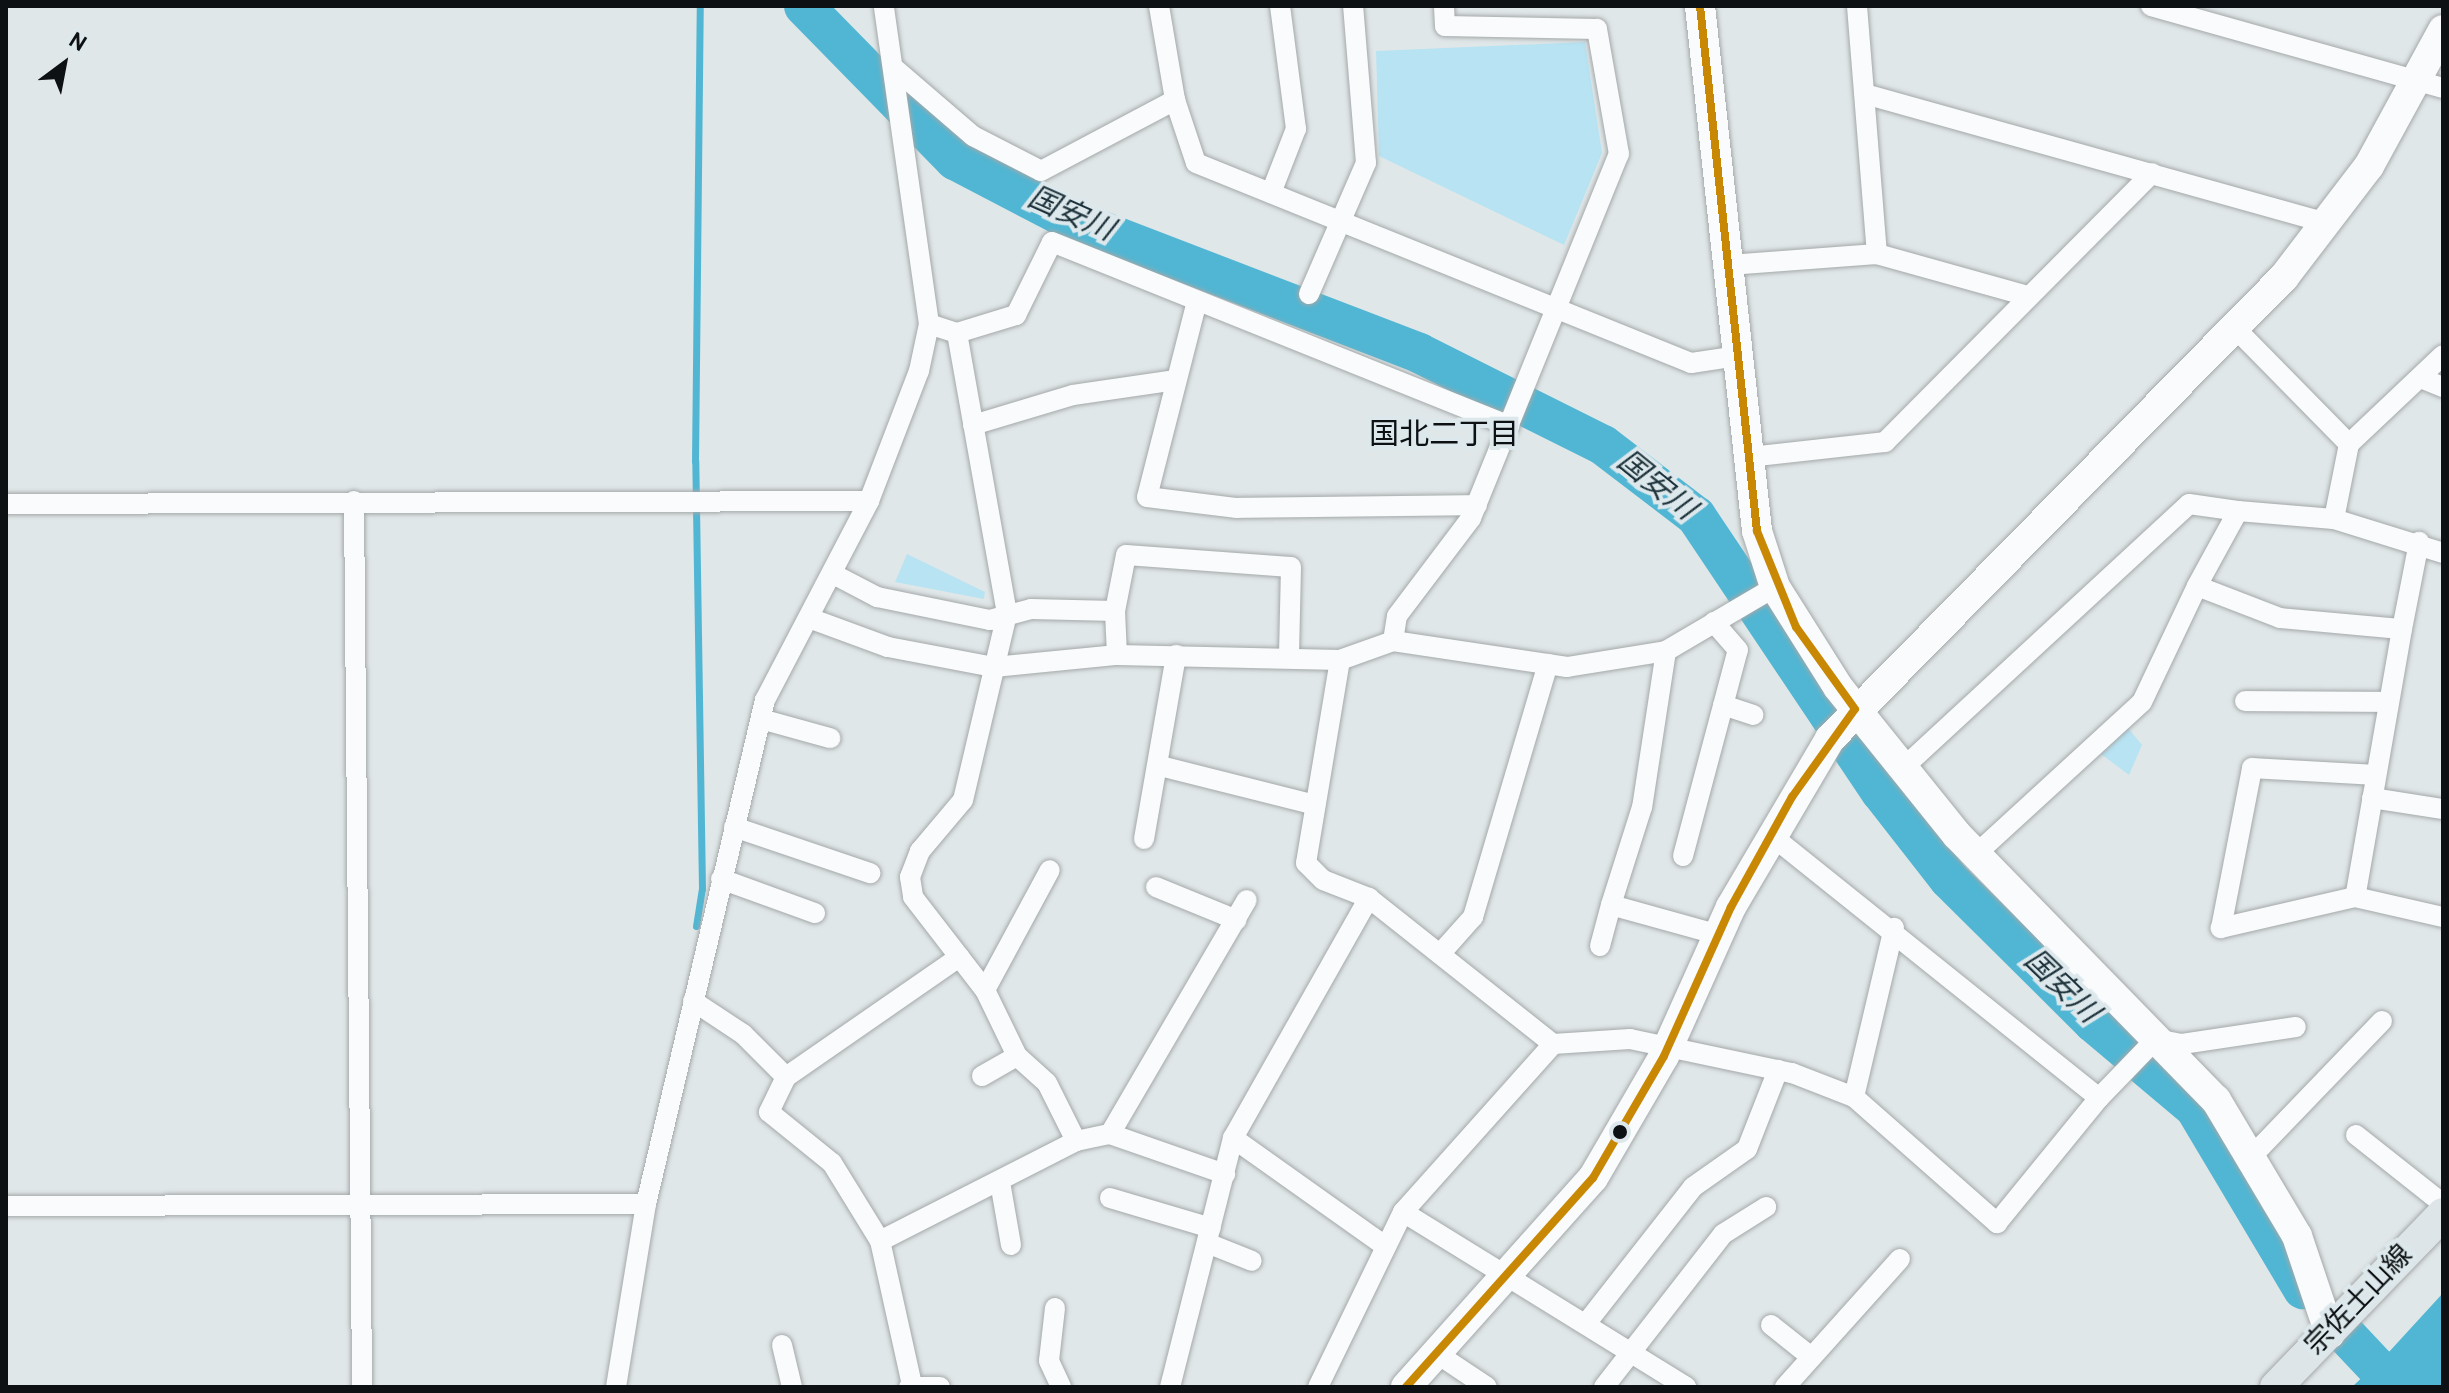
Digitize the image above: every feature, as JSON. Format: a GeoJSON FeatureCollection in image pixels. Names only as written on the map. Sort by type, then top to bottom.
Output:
{"type":"FeatureCollection","features":[{"type":"Feature","properties":{"kind":"main road","name":"宗佐土山線"},"geometry":{"type":"LineString","coordinates":[[2276,1387],[2301,1376],[2330,1334],[2443,1214]]}},
{"type":"Feature","properties":{"kind":"street"},"geometry":{"type":"LineString","coordinates":[[616,1387],[646,1204],[761,719],[869,501],[919,371],[929,324],[884,6]]}},
{"type":"Feature","properties":{"kind":"street"},"geometry":{"type":"LineString","coordinates":[[1159,6],[1175,100],[1196,163],[1556,312],[1691,363],[1738,356]]}},
{"type":"Feature","properties":{"kind":"street"},"geometry":{"type":"LineString","coordinates":[[1271,193],[1296,129],[1280,6]]}},
{"type":"Feature","properties":{"kind":"street"},"geometry":{"type":"LineString","coordinates":[[1309,294],[1366,163],[1353,6]]}},
{"type":"Feature","properties":{"kind":"street"},"geometry":{"type":"LineString","coordinates":[[1393,641],[1397,616],[1477,505],[1619,154],[1597,29],[1445,26],[1444,6]]}},
{"type":"Feature","properties":{"kind":"street"},"geometry":{"type":"LineString","coordinates":[[1700,6],[1757,531],[1775,587],[1855,709],[1975,855],[2216,1100],[2253,1155],[2297,1236],[2330,1334]]}},
{"type":"Feature","properties":{"kind":"street"},"geometry":{"type":"LineString","coordinates":[[1857,6],[1877,254]]}},
{"type":"Feature","properties":{"kind":"street"},"geometry":{"type":"LineString","coordinates":[[2151,6],[2432,85]]}},
{"type":"Feature","properties":{"kind":"street"},"geometry":{"type":"LineString","coordinates":[[1406,1387],[1593,1178],[1668,1048],[1719,935],[1771,835],[1855,709],[2235,328],[2327,223],[2432,85],[2443,30]]}},
{"type":"Feature","properties":{"kind":"street"},"geometry":{"type":"LineString","coordinates":[[894,68],[973,136],[1041,171],[1175,100]]}},
{"type":"Feature","properties":{"kind":"street"},"geometry":{"type":"LineString","coordinates":[[1865,94],[2327,223]]}},
{"type":"Feature","properties":{"kind":"street"},"geometry":{"type":"LineString","coordinates":[[1749,457],[1885,442],[2152,173]]}},
{"type":"Feature","properties":{"kind":"street"},"geometry":{"type":"LineString","coordinates":[[929,324],[957,333],[1016,315],[1052,242],[1509,426]]}},
{"type":"Feature","properties":{"kind":"street"},"geometry":{"type":"LineString","coordinates":[[1729,265],[1877,254],[2027,296]]}},
{"type":"Feature","properties":{"kind":"street"},"geometry":{"type":"LineString","coordinates":[[1197,301],[1147,497],[1237,508],[1477,505]]}},
{"type":"Feature","properties":{"kind":"street"},"geometry":{"type":"LineString","coordinates":[[2235,328],[2349,444]]}},
{"type":"Feature","properties":{"kind":"street"},"geometry":{"type":"LineString","coordinates":[[957,333],[1007,614],[963,800],[920,851],[910,877],[913,897],[985,990],[1017,1056],[1047,1083],[1076,1141]]}},
{"type":"Feature","properties":{"kind":"street"},"geometry":{"type":"LineString","coordinates":[[2334,519],[2349,444],[2423,379],[2443,355]]}},
{"type":"Feature","properties":{"kind":"street"},"geometry":{"type":"LineString","coordinates":[[2423,379],[2443,387]]}},
{"type":"Feature","properties":{"kind":"street"},"geometry":{"type":"LineString","coordinates":[[973,425],[1073,395],[1176,380]]}},
{"type":"Feature","properties":{"kind":"street"},"geometry":{"type":"LineString","coordinates":[[354,501],[362,1387]]}},
{"type":"Feature","properties":{"kind":"street"},"geometry":{"type":"LineString","coordinates":[[6,504],[869,501]]}},
{"type":"Feature","properties":{"kind":"street"},"geometry":{"type":"LineString","coordinates":[[1903,768],[2189,504],[2334,519],[2419,542],[2443,553]]}},
{"type":"Feature","properties":{"kind":"street"},"geometry":{"type":"LineString","coordinates":[[1975,855],[2142,702],[2197,586],[2238,511]]}},
{"type":"Feature","properties":{"kind":"street"},"geometry":{"type":"LineString","coordinates":[[2355,897],[2419,542]]}},
{"type":"Feature","properties":{"kind":"street"},"geometry":{"type":"LineString","coordinates":[[1117,655],[1115,611],[1126,555],[1291,567],[1289,658]]}},
{"type":"Feature","properties":{"kind":"street"},"geometry":{"type":"LineString","coordinates":[[833,574],[877,597],[990,620],[1007,614],[1115,611]]}},
{"type":"Feature","properties":{"kind":"street"},"geometry":{"type":"LineString","coordinates":[[2197,586],[2280,618],[2402,629]]}},
{"type":"Feature","properties":{"kind":"street"},"geometry":{"type":"LineString","coordinates":[[809,618],[888,647],[994,667],[1117,655],[1340,660],[1393,641],[1548,664],[1637,660],[1666,651],[1775,587]]}},
{"type":"Feature","properties":{"kind":"street"},"geometry":{"type":"LineString","coordinates":[[1683,856],[1738,650],[1714,622]]}},
{"type":"Feature","properties":{"kind":"street"},"geometry":{"type":"LineString","coordinates":[[1600,946],[1642,807],[1666,651]]}},
{"type":"Feature","properties":{"kind":"street"},"geometry":{"type":"LineString","coordinates":[[1144,839],[1160,766],[1176,655]]}},
{"type":"Feature","properties":{"kind":"street"},"geometry":{"type":"LineString","coordinates":[[1340,660],[1306,863],[1323,880],[1369,898],[1553,1044],[1630,1039],[1778,1070],[1854,1097],[1997,1223],[2099,1098],[2156,1039]]}},
{"type":"Feature","properties":{"kind":"street"},"geometry":{"type":"LineString","coordinates":[[1440,954],[1473,917],[1548,664]]}},
{"type":"Feature","properties":{"kind":"street"},"geometry":{"type":"LineString","coordinates":[[2245,701],[2389,702]]}},
{"type":"Feature","properties":{"kind":"street"},"geometry":{"type":"LineString","coordinates":[[1723,705],[1753,715]]}},
{"type":"Feature","properties":{"kind":"street"},"geometry":{"type":"LineString","coordinates":[[761,719],[830,738]]}},
{"type":"Feature","properties":{"kind":"street"},"geometry":{"type":"LineString","coordinates":[[1160,766],[1315,805]]}},
{"type":"Feature","properties":{"kind":"street"},"geometry":{"type":"LineString","coordinates":[[2376,775],[2252,768],[2221,928],[2355,897],[2443,917]]}},
{"type":"Feature","properties":{"kind":"street"},"geometry":{"type":"LineString","coordinates":[[2372,798],[2443,809]]}},
{"type":"Feature","properties":{"kind":"street"},"geometry":{"type":"LineString","coordinates":[[734,827],[870,873]]}},
{"type":"Feature","properties":{"kind":"street"},"geometry":{"type":"LineString","coordinates":[[1771,835],[1894,928],[2099,1098]]}},
{"type":"Feature","properties":{"kind":"street"},"geometry":{"type":"LineString","coordinates":[[985,990],[1050,870]]}},
{"type":"Feature","properties":{"kind":"street"},"geometry":{"type":"LineString","coordinates":[[721,879],[815,913]]}},
{"type":"Feature","properties":{"kind":"street"},"geometry":{"type":"LineString","coordinates":[[1156,887],[1237,920]]}},
{"type":"Feature","properties":{"kind":"street"},"geometry":{"type":"LineString","coordinates":[[1170,1387],[1233,1138],[1369,898]]}},
{"type":"Feature","properties":{"kind":"street"},"geometry":{"type":"LineString","coordinates":[[1110,1134],[1247,900]]}},
{"type":"Feature","properties":{"kind":"street"},"geometry":{"type":"LineString","coordinates":[[1611,905],[1719,935]]}},
{"type":"Feature","properties":{"kind":"street"},"geometry":{"type":"LineString","coordinates":[[1854,1097],[1894,928]]}},
{"type":"Feature","properties":{"kind":"street"},"geometry":{"type":"LineString","coordinates":[[940,1387],[911,1386],[880,1241],[832,1163],[769,1112],[786,1077],[959,957]]}},
{"type":"Feature","properties":{"kind":"street"},"geometry":{"type":"LineString","coordinates":[[693,1001],[743,1034],[786,1077]]}},
{"type":"Feature","properties":{"kind":"street"},"geometry":{"type":"LineString","coordinates":[[2253,1155],[2355,1062],[2382,1021]]}},
{"type":"Feature","properties":{"kind":"street"},"geometry":{"type":"LineString","coordinates":[[2156,1039],[2182,1044],[2296,1027]]}},
{"type":"Feature","properties":{"kind":"street"},"geometry":{"type":"LineString","coordinates":[[1318,1387],[1403,1212],[1553,1044]]}},
{"type":"Feature","properties":{"kind":"street"},"geometry":{"type":"LineString","coordinates":[[982,1076],[1017,1056]]}},
{"type":"Feature","properties":{"kind":"street"},"geometry":{"type":"LineString","coordinates":[[1588,1321],[1693,1187],[1747,1149],[1778,1070]]}},
{"type":"Feature","properties":{"kind":"street"},"geometry":{"type":"LineString","coordinates":[[880,1241],[1076,1141],[1110,1134],[1225,1174]]}},
{"type":"Feature","properties":{"kind":"street"},"geometry":{"type":"LineString","coordinates":[[2356,1135],[2443,1204]]}},
{"type":"Feature","properties":{"kind":"street"},"geometry":{"type":"LineString","coordinates":[[1233,1138],[1385,1246]]}},
{"type":"Feature","properties":{"kind":"street"},"geometry":{"type":"LineString","coordinates":[[1000,1182],[1011,1245]]}},
{"type":"Feature","properties":{"kind":"street"},"geometry":{"type":"LineString","coordinates":[[1110,1198],[1209,1236],[1252,1261]]}},
{"type":"Feature","properties":{"kind":"street"},"geometry":{"type":"LineString","coordinates":[[6,1206],[646,1204]]}},
{"type":"Feature","properties":{"kind":"street"},"geometry":{"type":"LineString","coordinates":[[1604,1387],[1723,1234],[1766,1207]]}},
{"type":"Feature","properties":{"kind":"street"},"geometry":{"type":"LineString","coordinates":[[1403,1212],[1633,1348],[1686,1387]]}},
{"type":"Feature","properties":{"kind":"street"},"geometry":{"type":"LineString","coordinates":[[1785,1387],[1900,1259]]}},
{"type":"Feature","properties":{"kind":"street"},"geometry":{"type":"LineString","coordinates":[[1055,1308],[1049,1361],[1061,1387]]}},
{"type":"Feature","properties":{"kind":"street"},"geometry":{"type":"LineString","coordinates":[[1771,1325],[1810,1356]]}},
{"type":"Feature","properties":{"kind":"street"},"geometry":{"type":"LineString","coordinates":[[782,1345],[792,1387]]}},
{"type":"Feature","properties":{"kind":"street"},"geometry":{"type":"LineString","coordinates":[[1436,1353],[1487,1387]]}},
{"type":"Feature","properties":{"kind":"shaded area"},"geometry":{"type":"Polygon","coordinates":[[[1585,42],[1602,153],[1564,245],[1379,156],[1376,51],[1585,42]]]}},
{"type":"Feature","properties":{"kind":"shaded area"},"geometry":{"type":"Polygon","coordinates":[[[907,554],[985,592],[984,599],[895,582],[907,554]]]}},
{"type":"Feature","properties":{"kind":"shaded area"},"geometry":{"type":"Polygon","coordinates":[[[2128,728],[2142,745],[2129,775],[2101,754],[2128,728]]]}},
{"type":"Feature","properties":{"kind":"water"},"geometry":{"type":"Polygon","coordinates":[[[2443,1293],[2443,1387],[2352,1387],[2388,1353],[2443,1293]]]}},
{"type":"Feature","properties":{"kind":"waterway"},"geometry":{"type":"LineString","coordinates":[[696,926],[702,889],[695,461],[700,6]]}},
{"type":"Feature","properties":{"kind":"waterway","name":"国安川"},"geometry":{"type":"LineString","coordinates":[[804,6],[955,160],[1060,215],[1419,353],[1603,445],[1696,516],[1881,792],[1949,879],[2094,1023],[2195,1108],[2303,1289]]}},
{"type":"Feature","properties":{"kind":"waterway"},"geometry":{"type":"LineString","coordinates":[[2347,1336],[2395,1387]]}},
{"type":"Feature","properties":{"kind":"transit line"},"geometry":{"type":"LineString","coordinates":[[1406,1387],[1593,1178],[1664,1056],[1731,907],[1792,797],[1855,709],[1796,627],[1757,531],[1700,6]]}},
{"type":"Feature","properties":{"kind":"district","name":"国北二丁目"},"geometry":{"type":"Point","coordinates":[1444,437]}}]}
